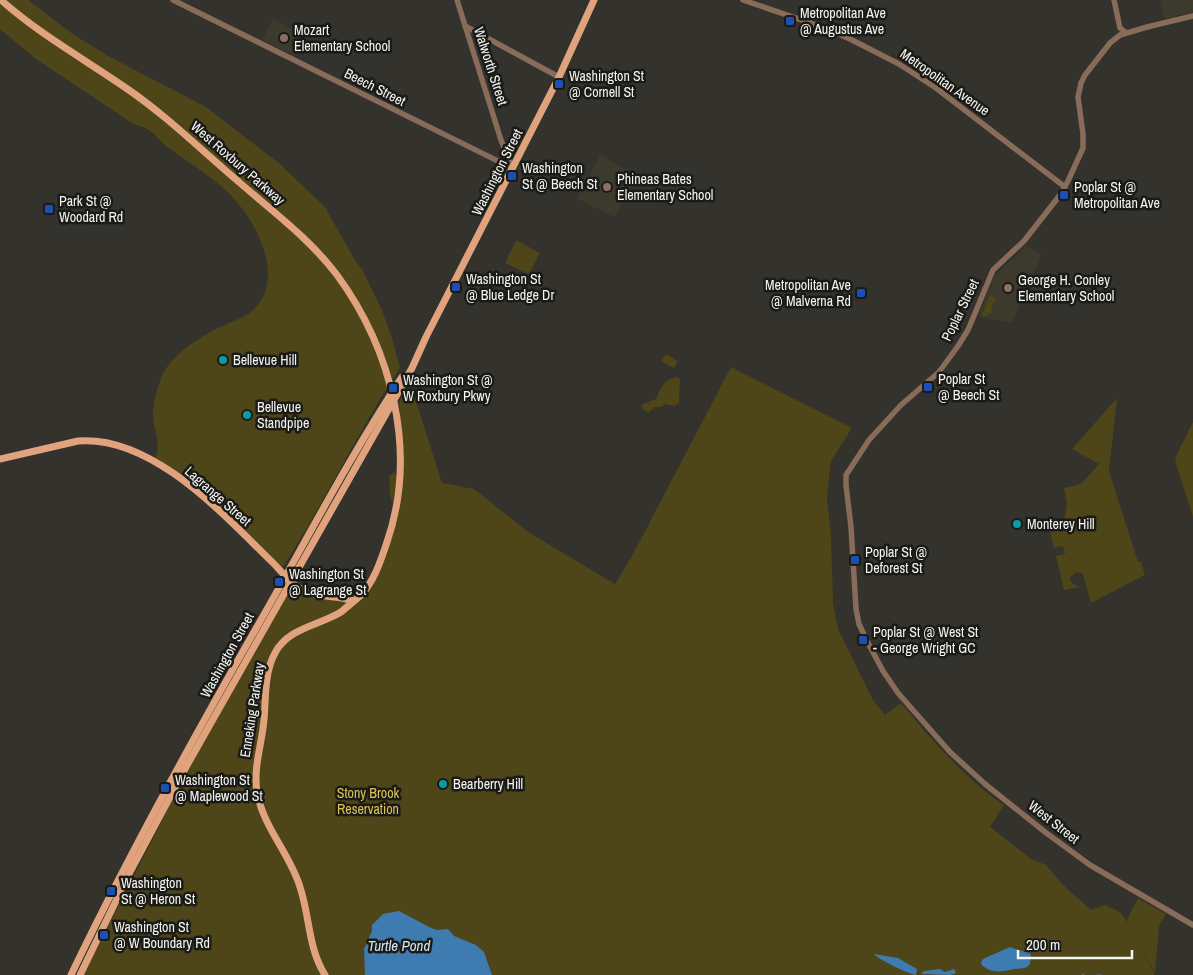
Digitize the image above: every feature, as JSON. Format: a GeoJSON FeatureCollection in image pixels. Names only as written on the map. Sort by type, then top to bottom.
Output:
{"type":"FeatureCollection","features":[{"type":"Feature","properties":{"kind":"main road","name":"West Roxbury Parkway"},"geometry":{"type":"LineString","coordinates":[[0,0],[34,27],[162,114],[306,239],[334,272],[357,308],[378,350],[393,397]]}},
{"type":"Feature","properties":{"kind":"main road","name":"Washington Street"},"geometry":{"type":"LineString","coordinates":[[71,975],[128,859],[286,575],[366,434],[393,397],[418,354],[559,77],[594,0]]}},
{"type":"Feature","properties":{"kind":"main road","name":"Washington Street"},"geometry":{"type":"LineString","coordinates":[[80,975],[131,870],[186,767],[382,422],[393,397]]}},
{"type":"Feature","properties":{"kind":"main road","name":"Enneking Parkway"},"geometry":{"type":"LineString","coordinates":[[325,975],[317,963],[312,946],[300,885],[262,810],[257,793],[257,759],[262,738],[267,677],[280,644],[293,634],[341,611],[363,592],[373,578],[394,523],[401,480],[400,448],[393,397]]}},
{"type":"Feature","properties":{"kind":"main road"},"geometry":{"type":"LineString","coordinates":[[382,422],[389,420],[395,424],[400,448]]}},
{"type":"Feature","properties":{"kind":"main road","name":"Lagrange Street"},"geometry":{"type":"LineString","coordinates":[[0,459],[78,441],[109,442],[124,447],[150,459],[188,483],[301,590],[312,594],[342,597],[354,601]]}},
{"type":"Feature","properties":{"kind":"street","name":"Beech Street"},"geometry":{"type":"LineString","coordinates":[[173,0],[512,168]]}},
{"type":"Feature","properties":{"kind":"street","name":"Walworth Street"},"geometry":{"type":"LineString","coordinates":[[457,0],[512,168]]}},
{"type":"Feature","properties":{"kind":"street","name":"Metropolitan Avenue"},"geometry":{"type":"LineString","coordinates":[[743,0],[825,28],[900,64],[936,88],[1065,187]]}},
{"type":"Feature","properties":{"kind":"street"},"geometry":{"type":"LineString","coordinates":[[1114,0],[1120,28],[1125,32],[1193,16]]}},
{"type":"Feature","properties":{"kind":"street"},"geometry":{"type":"LineString","coordinates":[[465,26],[559,77]]}},
{"type":"Feature","properties":{"kind":"street","name":"Poplar Street"},"geometry":{"type":"LineString","coordinates":[[917,716],[883,671],[859,624],[856,610],[846,476],[869,440],[886,421],[939,372],[968,330],[993,270],[1017,248],[1065,187],[1083,148],[1084,134],[1078,98],[1081,83],[1110,43],[1125,32]]}},
{"type":"Feature","properties":{"kind":"street","name":"West Street"},"geometry":{"type":"LineString","coordinates":[[917,716],[950,752],[985,784],[1061,845],[1090,865],[1193,925]]}},
{"type":"Feature","properties":{"kind":"shaded area"},"geometry":{"type":"Polygon","coordinates":[[[1160,0],[1193,0],[1193,12],[1165,19],[1160,0]]]}},
{"type":"Feature","properties":{"kind":"shaded area","name":"Mozart Elementary School"},"geometry":{"type":"Polygon","coordinates":[[[273,19],[305,35],[294,56],[262,40],[273,19]]]}},
{"type":"Feature","properties":{"kind":"shaded area","name":"Phineas Bates Elementary School"},"geometry":{"type":"Polygon","coordinates":[[[600,155],[637,175],[615,217],[577,199],[600,155]]]}},
{"type":"Feature","properties":{"kind":"shaded area","name":"George H. Conley Elementary School"},"geometry":{"type":"Polygon","coordinates":[[[1026,246],[1042,254],[1012,323],[980,317],[979,314],[995,275],[1026,246]]]}},
{"type":"Feature","properties":{"kind":"green space"},"geometry":{"type":"Polygon","coordinates":[[[0,0],[28,0],[74,35],[110,57],[206,107],[280,164],[325,207],[363,271],[382,310],[400,368],[369,417],[313,518],[282,568],[243,530],[155,458],[158,447],[153,420],[154,404],[159,383],[168,366],[181,352],[199,339],[252,311],[263,297],[268,280],[267,263],[262,245],[254,228],[233,197],[221,186],[166,146],[149,130],[132,123],[36,59],[0,29],[0,0]]]}},
{"type":"Feature","properties":{"kind":"green space"},"geometry":{"type":"Polygon","coordinates":[[[521,162],[536,171],[533,176],[519,169],[521,162]]]}},
{"type":"Feature","properties":{"kind":"green space"},"geometry":{"type":"Polygon","coordinates":[[[516,240],[540,253],[529,274],[505,263],[516,240]]]}},
{"type":"Feature","properties":{"kind":"green space"},"geometry":{"type":"Polygon","coordinates":[[[990,295],[996,298],[991,308],[992,312],[983,318],[983,312],[990,295]]]}},
{"type":"Feature","properties":{"kind":"green space"},"geometry":{"type":"Polygon","coordinates":[[[666,354],[678,361],[674,368],[661,361],[666,354]]]}},
{"type":"Feature","properties":{"kind":"green space","name":"Stony Brook Reservation"},"geometry":{"type":"Polygon","coordinates":[[[731,367],[852,428],[831,461],[827,498],[831,536],[833,603],[838,629],[873,700],[885,715],[901,703],[962,771],[1004,805],[990,827],[1031,859],[1046,865],[1063,885],[1091,910],[1105,905],[1120,912],[1128,923],[1127,920],[1138,898],[1166,914],[1159,926],[1155,973],[1140,946],[1155,975],[83,975],[192,762],[296,580],[299,585],[307,590],[334,593],[352,590],[368,583],[390,535],[400,463],[404,453],[399,403],[406,388],[414,395],[442,483],[474,489],[528,532],[615,584],[632,556],[731,367]]]}},
{"type":"Feature","properties":{"kind":"green space"},"geometry":{"type":"Polygon","coordinates":[[[678,377],[680,380],[679,403],[675,406],[665,404],[661,407],[655,407],[648,413],[642,408],[641,405],[656,399],[661,387],[669,379],[678,377]]]}},
{"type":"Feature","properties":{"kind":"green space"},"geometry":{"type":"Polygon","coordinates":[[[1117,398],[1109,471],[1138,562],[1141,562],[1145,575],[1091,603],[1083,574],[1076,572],[1070,578],[1072,583],[1079,587],[1064,590],[1056,556],[1065,554],[1063,546],[1054,548],[1048,523],[1052,519],[1056,528],[1063,528],[1067,504],[1064,488],[1081,484],[1099,464],[1072,449],[1117,398]]]}},
{"type":"Feature","properties":{"kind":"green space"},"geometry":{"type":"Polygon","coordinates":[[[1193,422],[1193,517],[1175,461],[1193,422]]]}},
{"type":"Feature","properties":{"kind":"green space"},"geometry":{"type":"Polygon","coordinates":[[[394,472],[398,478],[392,505],[389,476],[394,472]]]}},
{"type":"Feature","properties":{"kind":"water","name":"Turtle Pond"},"geometry":{"type":"Polygon","coordinates":[[[399,911],[431,928],[438,930],[448,929],[454,936],[476,945],[484,952],[492,975],[365,975],[364,949],[372,931],[372,925],[383,914],[399,911]]]}},
{"type":"Feature","properties":{"kind":"water"},"geometry":{"type":"Polygon","coordinates":[[[1010,947],[1031,954],[1030,964],[1027,967],[993,971],[981,964],[985,958],[1010,947]]]}},
{"type":"Feature","properties":{"kind":"water"},"geometry":{"type":"Polygon","coordinates":[[[874,954],[898,958],[917,969],[916,975],[882,960],[874,954]]]}},
{"type":"Feature","properties":{"kind":"water"},"geometry":{"type":"Polygon","coordinates":[[[940,969],[945,972],[954,969],[956,973],[950,975],[921,974],[924,971],[940,969]]]}},
{"type":"Feature","properties":{"kind":"place","name":"Metropolitan Ave @ Augustus Ave"},"geometry":{"type":"Point","coordinates":[790,21]}},
{"type":"Feature","properties":{"kind":"place","name":"Mozart Elementary School"},"geometry":{"type":"Point","coordinates":[284,38]}},
{"type":"Feature","properties":{"kind":"place","name":"Washington St @ Cornell St"},"geometry":{"type":"Point","coordinates":[559,84]}},
{"type":"Feature","properties":{"kind":"place","name":"Washington St @ Beech St"},"geometry":{"type":"Point","coordinates":[512,176]}},
{"type":"Feature","properties":{"kind":"place","name":"Phineas Bates Elementary School"},"geometry":{"type":"Point","coordinates":[607,187]}},
{"type":"Feature","properties":{"kind":"place","name":"Poplar St @ Metropolitan Ave"},"geometry":{"type":"Point","coordinates":[1064,195]}},
{"type":"Feature","properties":{"kind":"place","name":"Park St @ Woodard Rd"},"geometry":{"type":"Point","coordinates":[49,209]}},
{"type":"Feature","properties":{"kind":"place","name":"Washington St @ Blue Ledge Dr"},"geometry":{"type":"Point","coordinates":[456,287]}},
{"type":"Feature","properties":{"kind":"place","name":"George H. Conley Elementary School"},"geometry":{"type":"Point","coordinates":[1008,288]}},
{"type":"Feature","properties":{"kind":"place","name":"Metropolitan Ave @ Malverna Rd"},"geometry":{"type":"Point","coordinates":[861,293]}},
{"type":"Feature","properties":{"kind":"place","name":"Bellevue Hill"},"geometry":{"type":"Point","coordinates":[223,360]}},
{"type":"Feature","properties":{"kind":"place","name":"Poplar St @ Beech St"},"geometry":{"type":"Point","coordinates":[928,387]}},
{"type":"Feature","properties":{"kind":"place","name":"Washington St @ W Roxbury Pkwy"},"geometry":{"type":"Point","coordinates":[393,388]}},
{"type":"Feature","properties":{"kind":"place","name":"Bellevue Standpipe"},"geometry":{"type":"Point","coordinates":[247,415]}},
{"type":"Feature","properties":{"kind":"place","name":"Monterey Hill"},"geometry":{"type":"Point","coordinates":[1017,524]}},
{"type":"Feature","properties":{"kind":"place","name":"Poplar St @ Deforest St"},"geometry":{"type":"Point","coordinates":[855,560]}},
{"type":"Feature","properties":{"kind":"place","name":"Washington St @ Lagrange St"},"geometry":{"type":"Point","coordinates":[279,582]}},
{"type":"Feature","properties":{"kind":"place","name":"Poplar St @ West St - George Wright GC"},"geometry":{"type":"Point","coordinates":[863,640]}},
{"type":"Feature","properties":{"kind":"place","name":"Bearberry Hill"},"geometry":{"type":"Point","coordinates":[443,784]}},
{"type":"Feature","properties":{"kind":"place","name":"Washington St @ Maplewood St"},"geometry":{"type":"Point","coordinates":[165,788]}},
{"type":"Feature","properties":{"kind":"place","name":"Washington St @ Heron St"},"geometry":{"type":"Point","coordinates":[111,891]}},
{"type":"Feature","properties":{"kind":"place","name":"Washington St @ W Boundary Rd"},"geometry":{"type":"Point","coordinates":[104,935]}}]}
